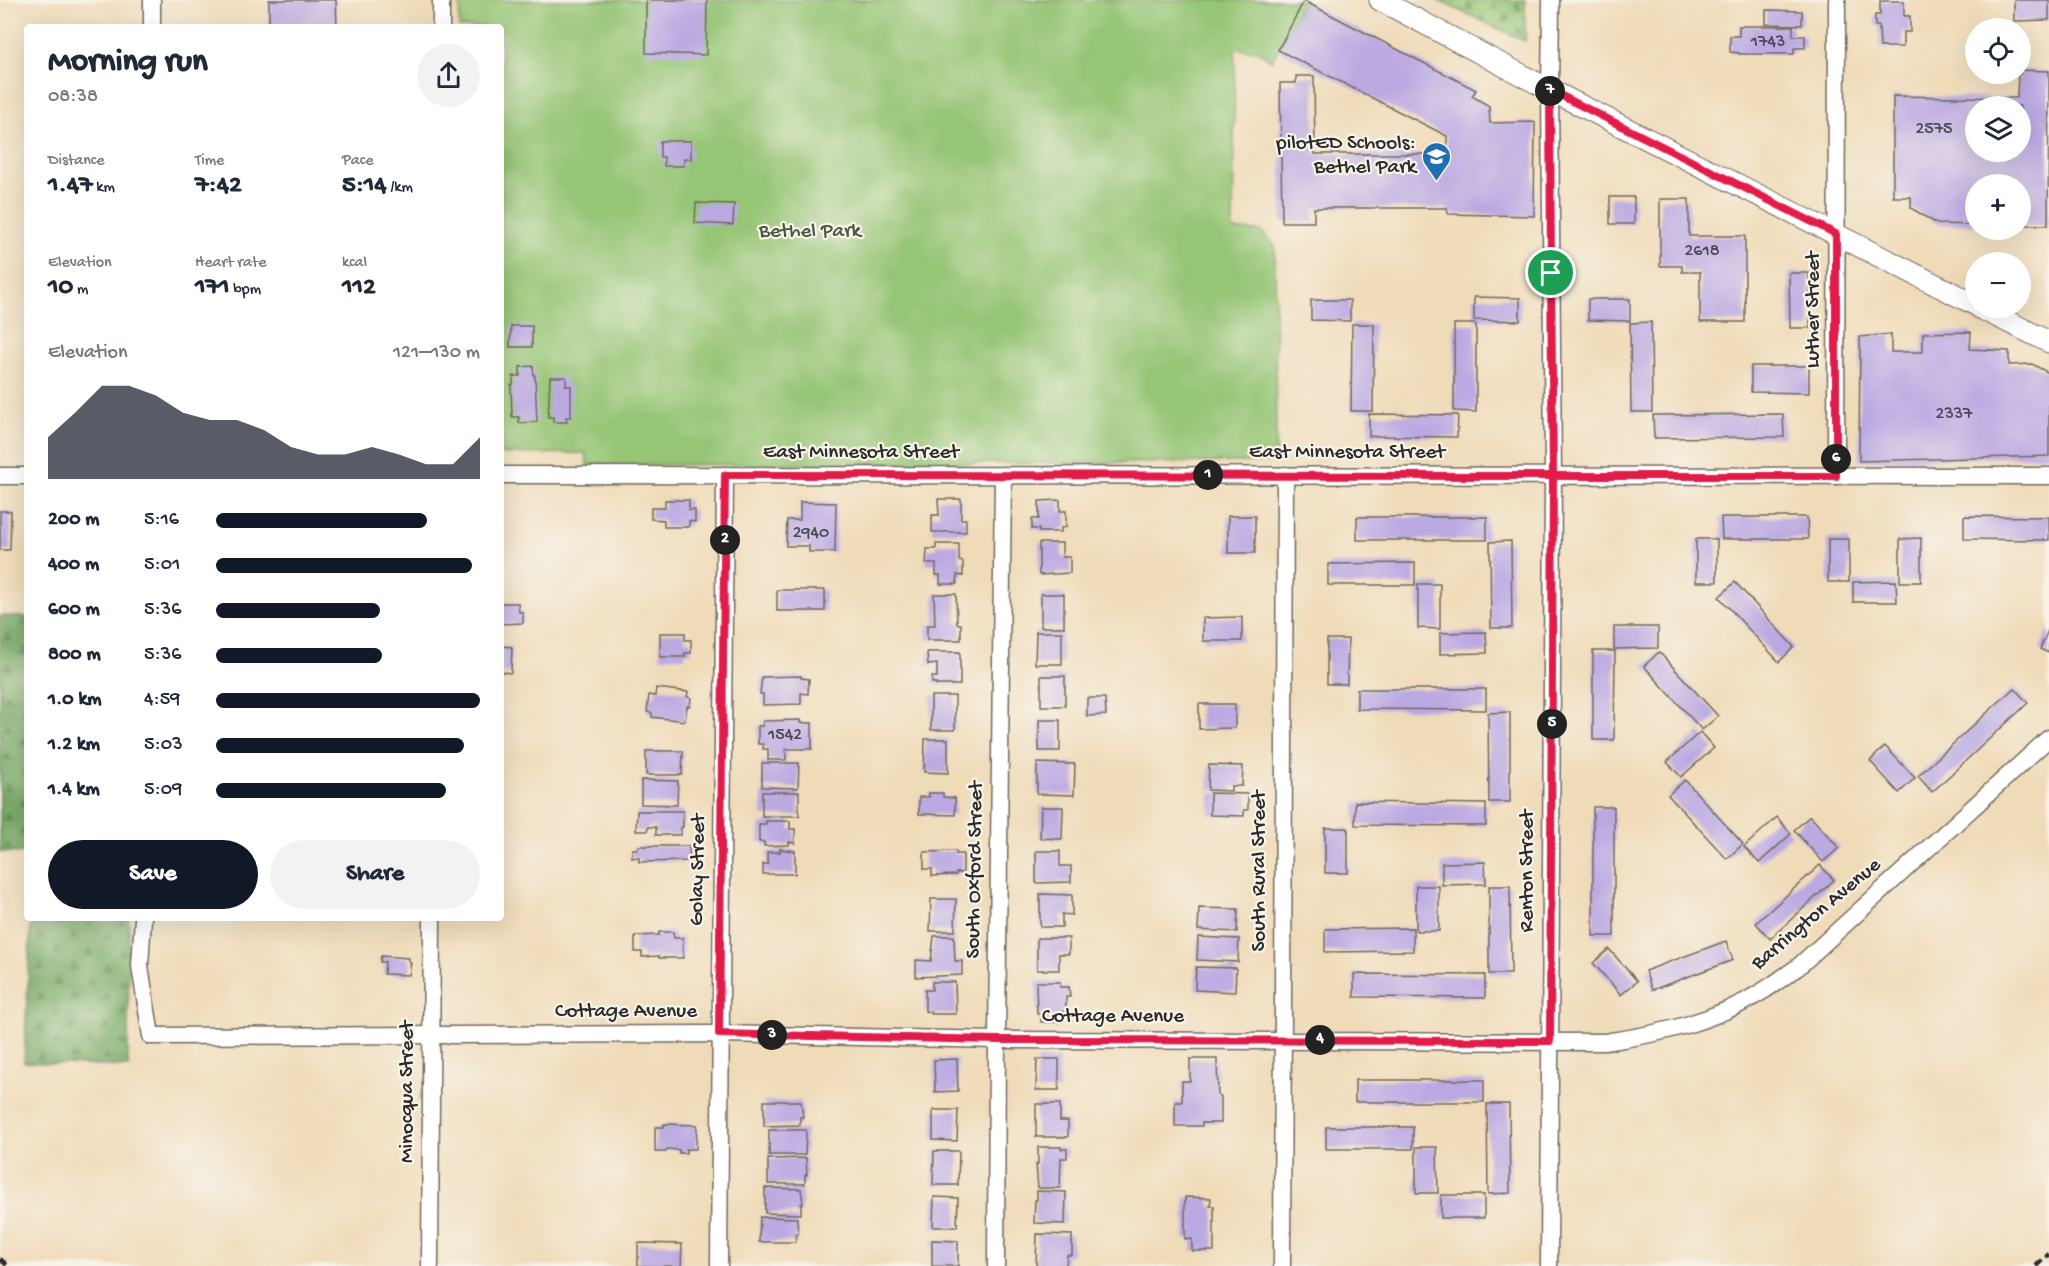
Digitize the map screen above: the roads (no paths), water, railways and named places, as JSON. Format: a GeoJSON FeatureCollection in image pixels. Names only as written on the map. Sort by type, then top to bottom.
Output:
{"type":"FeatureCollection","features":[{"type":"Feature","properties":{"kind":"street"},"geometry":{"type":"LineString","coordinates":[[152,0],[152,24]]}},
{"type":"Feature","properties":{"kind":"street"},"geometry":{"type":"LineString","coordinates":[[441,0],[441,24]]}},
{"type":"Feature","properties":{"kind":"street"},"geometry":{"type":"LineString","coordinates":[[1380,0],[1550,90],[1965,299]]}},
{"type":"Feature","properties":{"kind":"street","name":"Renton Street"},"geometry":{"type":"LineString","coordinates":[[1549,1266],[1553,476],[1551,0]]}},
{"type":"Feature","properties":{"kind":"street","name":"Luther Street"},"geometry":{"type":"LineString","coordinates":[[1836,476],[1837,0]]}},
{"type":"Feature","properties":{"kind":"street"},"geometry":{"type":"LineString","coordinates":[[2000,318],[2049,342]]}},
{"type":"Feature","properties":{"kind":"street","name":"East Minnesota Street"},"geometry":{"type":"LineString","coordinates":[[504,475],[2049,476]]}},
{"type":"Feature","properties":{"kind":"street","name":"Golay Street"},"geometry":{"type":"LineString","coordinates":[[719,1266],[725,475]]}},
{"type":"Feature","properties":{"kind":"street","name":"South Oxford Street"},"geometry":{"type":"LineString","coordinates":[[996,1266],[996,1040],[1003,475]]}},
{"type":"Feature","properties":{"kind":"street","name":"South Rural Street"},"geometry":{"type":"LineString","coordinates":[[1282,1266],[1285,475]]}},
{"type":"Feature","properties":{"kind":"street"},"geometry":{"type":"LineString","coordinates":[[0,476],[24,476]]}},
{"type":"Feature","properties":{"kind":"street","name":"Barrington Avenue"},"geometry":{"type":"LineString","coordinates":[[1282,1040],[1605,1041],[1663,1032],[1711,1017],[1763,991],[1797,967],[2049,738]]}},
{"type":"Feature","properties":{"kind":"street","name":"Cottage Avenue"},"geometry":{"type":"LineString","coordinates":[[143,921],[140,966],[151,1036],[719,1034],[996,1040],[1282,1040]]}},
{"type":"Feature","properties":{"kind":"street","name":"Minocqua Street"},"geometry":{"type":"LineString","coordinates":[[430,1266],[432,921]]}},
{"type":"Feature","properties":{"kind":"railway"},"geometry":{"type":"LineString","coordinates":[[2036,1266],[2049,1254]]}},
{"type":"Feature","properties":{"kind":"railway"},"geometry":{"type":"LineString","coordinates":[[0,1259],[8,1266]]}},
{"type":"Feature","properties":{"kind":"place","name":"pilotED Schools: Bethel Park"},"geometry":{"type":"Point","coordinates":[1437,182]}},
{"type":"Feature","properties":{"kind":"park label","name":"Bethel Park"},"geometry":{"type":"Point","coordinates":[810,232]}}]}
